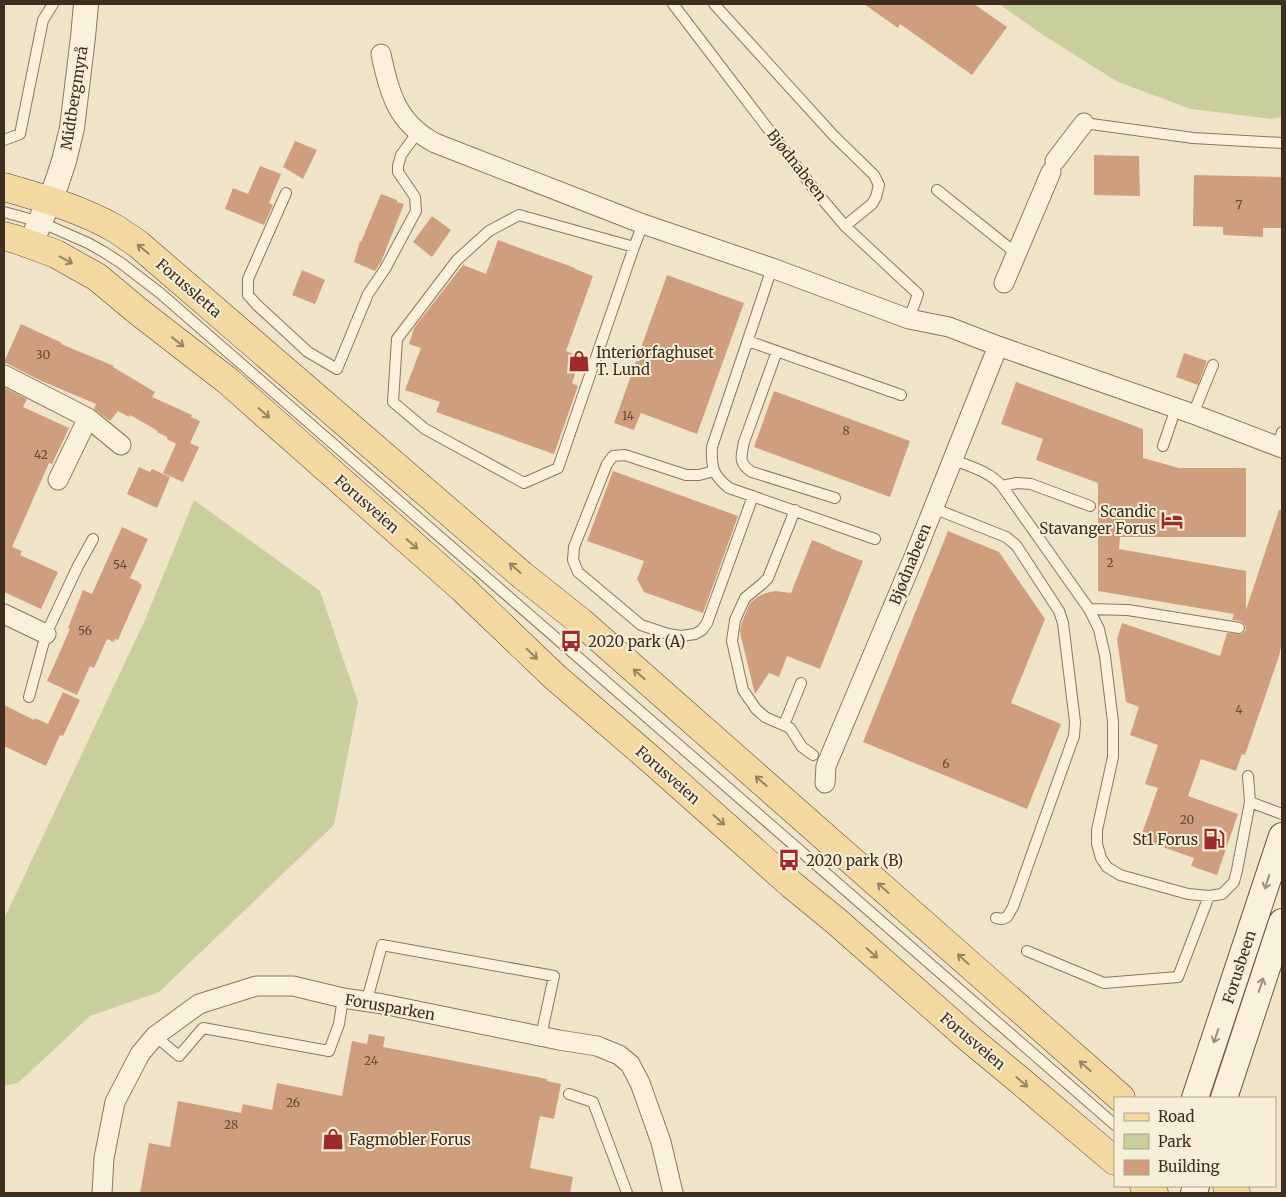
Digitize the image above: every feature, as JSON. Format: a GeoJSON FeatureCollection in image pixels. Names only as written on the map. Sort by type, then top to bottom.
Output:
{"type":"FeatureCollection","features":[{"type":"Feature","properties":{"kind":"main road","name":"Forussletta"},"geometry":{"type":"LineString","coordinates":[[4,187],[40,222],[56,254],[97,277],[228,381]]}},
{"type":"Feature","properties":{"kind":"main road","name":"Forussletta"},"geometry":{"type":"LineString","coordinates":[[4,236],[40,222],[100,221],[138,244],[522,574],[581,622],[1121,1097]]}},
{"type":"Feature","properties":{"kind":"main road","name":"Forusveien"},"geometry":{"type":"LineString","coordinates":[[228,381],[463,589],[555,677],[971,1040],[1114,1160]]}},
{"type":"Feature","properties":{"kind":"main road","name":"Forusbeen"},"geometry":{"type":"LineString","coordinates":[[1195,1097],[1282,836]]}},
{"type":"Feature","properties":{"kind":"main road","name":"Forusbeen"},"geometry":{"type":"LineString","coordinates":[[1224,1097],[1282,922]]}},
{"type":"Feature","properties":{"kind":"main road"},"geometry":{"type":"LineString","coordinates":[[1161,1193],[1186,1190]]}},
{"type":"Feature","properties":{"kind":"street","name":"Midtbergmyrå"},"geometry":{"type":"LineString","coordinates":[[40,222],[64,161],[72,128],[86,4]]}},
{"type":"Feature","properties":{"kind":"street"},"geometry":{"type":"LineString","coordinates":[[381,54],[392,96],[401,113],[418,132],[436,143],[643,224],[772,268],[910,319],[949,327],[1184,411],[1281,442]]}},
{"type":"Feature","properties":{"kind":"street"},"geometry":{"type":"LineString","coordinates":[[1004,283],[1053,166],[1084,123]]}},
{"type":"Feature","properties":{"kind":"street","name":"Bjødnabeen"},"geometry":{"type":"LineString","coordinates":[[826,782],[826,766],[910,566],[998,346]]}},
{"type":"Feature","properties":{"kind":"street"},"geometry":{"type":"LineString","coordinates":[[4,375],[88,418],[121,444]]}},
{"type":"Feature","properties":{"kind":"street"},"geometry":{"type":"LineString","coordinates":[[58,480],[88,418]]}},
{"type":"Feature","properties":{"kind":"street"},"geometry":{"type":"LineString","coordinates":[[4,614],[46,634]]}},
{"type":"Feature","properties":{"kind":"street","name":"Forusparken"},"geometry":{"type":"LineString","coordinates":[[102,1193],[104,1158],[115,1102],[140,1054],[155,1036],[198,1004],[256,986],[293,986],[343,998],[597,1046],[619,1055],[630,1064],[640,1083],[661,1142],[672,1193]]}},
{"type":"Feature","properties":{"kind":"lane"},"geometry":{"type":"LineString","coordinates":[[4,140],[20,134],[43,20],[53,4]]}},
{"type":"Feature","properties":{"kind":"lane","name":"Bjødnabeen"},"geometry":{"type":"LineString","coordinates":[[673,4],[817,193],[846,226],[918,294],[910,319]]}},
{"type":"Feature","properties":{"kind":"lane"},"geometry":{"type":"LineString","coordinates":[[714,4],[834,136],[874,175],[879,185],[876,197],[872,204],[846,226]]}},
{"type":"Feature","properties":{"kind":"lane"},"geometry":{"type":"LineString","coordinates":[[1084,123],[1193,138],[1282,143]]}},
{"type":"Feature","properties":{"kind":"lane"},"geometry":{"type":"LineString","coordinates":[[286,193],[248,280],[248,295],[256,305],[308,352],[337,369],[368,294],[385,269],[416,211],[415,198],[398,172],[398,166],[401,155],[418,132]]}},
{"type":"Feature","properties":{"kind":"lane"},"geometry":{"type":"LineString","coordinates":[[937,190],[1017,254]]}},
{"type":"Feature","properties":{"kind":"lane"},"geometry":{"type":"LineString","coordinates":[[4,212],[40,222],[104,252],[186,315],[1114,1124]]}},
{"type":"Feature","properties":{"kind":"lane"},"geometry":{"type":"LineString","coordinates":[[634,247],[519,215],[489,231],[457,260],[398,339],[393,402],[425,429],[524,483],[558,468],[643,224]]}},
{"type":"Feature","properties":{"kind":"lane"},"geometry":{"type":"LineString","coordinates":[[772,268],[712,447],[711,459],[714,471],[729,488],[875,539]]}},
{"type":"Feature","properties":{"kind":"lane"},"geometry":{"type":"LineString","coordinates":[[748,341],[901,395]]}},
{"type":"Feature","properties":{"kind":"lane"},"geometry":{"type":"LineString","coordinates":[[777,351],[744,442],[742,462],[752,472],[835,498]]}},
{"type":"Feature","properties":{"kind":"lane"},"geometry":{"type":"LineString","coordinates":[[1163,446],[1212,365]]}},
{"type":"Feature","properties":{"kind":"lane"},"geometry":{"type":"LineString","coordinates":[[714,471],[699,475],[686,475],[625,455],[613,456],[607,464],[574,547],[573,560],[578,572],[641,624],[668,634],[681,636],[695,634],[702,630],[707,622],[753,496]]}},
{"type":"Feature","properties":{"kind":"lane"},"geometry":{"type":"LineString","coordinates":[[952,459],[986,473],[995,478],[1002,486],[1089,609],[1099,629],[1105,656],[1113,722],[1113,756],[1097,830],[1097,844],[1101,858],[1107,867],[1120,875],[1188,894],[1209,896],[1222,894],[1234,882],[1250,802],[1248,776]]}},
{"type":"Feature","properties":{"kind":"lane"},"geometry":{"type":"LineString","coordinates":[[1002,486],[1017,483],[1031,484],[1090,506]]}},
{"type":"Feature","properties":{"kind":"lane"},"geometry":{"type":"LineString","coordinates":[[933,508],[1006,537],[1016,545],[1059,611],[1063,623],[1075,722],[1074,736],[1013,907],[1007,916],[1002,919],[996,918]]}},
{"type":"Feature","properties":{"kind":"lane"},"geometry":{"type":"LineString","coordinates":[[795,510],[768,578],[745,598],[740,607],[735,620],[732,641],[743,690],[750,701],[765,717],[790,728],[802,747],[813,755]]}},
{"type":"Feature","properties":{"kind":"lane"},"geometry":{"type":"LineString","coordinates":[[29,697],[46,634],[78,566],[94,539]]}},
{"type":"Feature","properties":{"kind":"lane"},"geometry":{"type":"LineString","coordinates":[[1089,609],[1128,610],[1239,628]]}},
{"type":"Feature","properties":{"kind":"lane"},"geometry":{"type":"LineString","coordinates":[[784,725],[801,683]]}},
{"type":"Feature","properties":{"kind":"lane"},"geometry":{"type":"LineString","coordinates":[[1250,802],[1282,814]]}},
{"type":"Feature","properties":{"kind":"lane"},"geometry":{"type":"LineString","coordinates":[[1026,950],[1104,983],[1178,977],[1209,896]]}},
{"type":"Feature","properties":{"kind":"lane"},"geometry":{"type":"LineString","coordinates":[[366,1002],[382,945],[554,976],[541,1036]]}},
{"type":"Feature","properties":{"kind":"lane"},"geometry":{"type":"LineString","coordinates":[[155,1036],[179,1056],[203,1028],[329,1051],[340,1024],[343,998]]}},
{"type":"Feature","properties":{"kind":"lane"},"geometry":{"type":"LineString","coordinates":[[569,1094],[593,1102],[627,1193]]}},
{"type":"Feature","properties":{"kind":"green space"},"geometry":{"type":"Polygon","coordinates":[[[999,4],[1282,4],[1282,117],[1271,119],[1191,109],[1118,82],[1043,35],[999,4]]]}},
{"type":"Feature","properties":{"kind":"green space"},"geometry":{"type":"Polygon","coordinates":[[[194,500],[320,591],[358,702],[334,825],[159,992],[90,1016],[18,1083],[4,1086],[4,919],[145,620],[194,500]]]}},
{"type":"Feature","properties":{"kind":"building"},"geometry":{"type":"Polygon","coordinates":[[[864,4],[974,4],[1007,27],[972,75],[900,24],[898,28],[864,4]]]}},
{"type":"Feature","properties":{"kind":"building"},"geometry":{"type":"Polygon","coordinates":[[[295,141],[317,150],[303,179],[283,167],[295,141]]]}},
{"type":"Feature","properties":{"kind":"building"},"geometry":{"type":"Polygon","coordinates":[[[1094,155],[1139,156],[1140,196],[1094,195],[1094,155]]]}},
{"type":"Feature","properties":{"kind":"building"},"geometry":{"type":"Polygon","coordinates":[[[260,166],[281,174],[269,203],[273,205],[264,225],[225,209],[233,188],[248,194],[260,166]]]}},
{"type":"Feature","properties":{"kind":"building"},"geometry":{"type":"Polygon","coordinates":[[[1194,175],[1282,177],[1282,228],[1263,228],[1263,237],[1223,235],[1223,227],[1193,226],[1194,175]]]}},
{"type":"Feature","properties":{"kind":"building"},"geometry":{"type":"Polygon","coordinates":[[[381,194],[404,204],[381,262],[375,271],[354,262],[360,241],[381,194]]]}},
{"type":"Feature","properties":{"kind":"building"},"geometry":{"type":"Polygon","coordinates":[[[432,216],[451,230],[432,257],[413,242],[432,216]]]}},
{"type":"Feature","properties":{"kind":"building"},"geometry":{"type":"Polygon","coordinates":[[[498,240],[593,276],[566,351],[581,357],[572,383],[578,386],[554,454],[436,412],[440,402],[405,390],[421,348],[409,344],[414,328],[463,265],[486,274],[498,240]]]}},
{"type":"Feature","properties":{"kind":"building"},"geometry":{"type":"Polygon","coordinates":[[[302,270],[325,280],[315,304],[292,295],[302,270]]]}},
{"type":"Feature","properties":{"kind":"building"},"geometry":{"type":"Polygon","coordinates":[[[667,275],[744,303],[697,434],[641,413],[634,430],[614,423],[667,275]]]}},
{"type":"Feature","properties":{"kind":"building"},"geometry":{"type":"Polygon","coordinates":[[[21,324],[61,344],[114,366],[155,392],[152,397],[192,415],[191,417],[200,421],[190,443],[199,447],[183,482],[163,473],[176,444],[167,439],[167,437],[130,415],[129,417],[118,411],[110,421],[94,409],[96,404],[37,379],[4,362],[21,324]]]}},
{"type":"Feature","properties":{"kind":"building"},"geometry":{"type":"Polygon","coordinates":[[[1184,353],[1207,361],[1198,385],[1176,377],[1184,353]]]}},
{"type":"Feature","properties":{"kind":"building"},"geometry":{"type":"Polygon","coordinates":[[[1016,382],[1143,429],[1143,458],[1179,468],[1246,468],[1246,537],[1120,537],[1119,549],[1246,571],[1246,610],[1279,510],[1282,510],[1282,643],[1279,656],[1245,755],[1242,754],[1236,771],[1201,759],[1188,796],[1238,814],[1217,875],[1191,866],[1194,858],[1140,839],[1158,788],[1145,784],[1158,745],[1130,735],[1139,707],[1126,702],[1117,639],[1122,623],[1220,656],[1227,633],[1242,634],[1246,630],[1245,625],[1241,621],[1232,620],[1234,614],[1098,591],[1098,483],[1036,460],[1043,439],[1001,424],[1016,382]]]}},
{"type":"Feature","properties":{"kind":"building"},"geometry":{"type":"Polygon","coordinates":[[[5,388],[27,399],[23,407],[69,428],[52,464],[49,463],[12,547],[22,551],[20,555],[58,572],[41,609],[4,592],[5,388]]]}},
{"type":"Feature","properties":{"kind":"building"},"geometry":{"type":"Polygon","coordinates":[[[774,391],[910,441],[890,497],[754,447],[774,391]]]}},
{"type":"Feature","properties":{"kind":"building"},"geometry":{"type":"Polygon","coordinates":[[[139,467],[150,472],[152,469],[170,477],[157,508],[127,494],[139,467]]]}},
{"type":"Feature","properties":{"kind":"building"},"geometry":{"type":"Polygon","coordinates":[[[613,471],[738,516],[703,613],[644,592],[637,579],[644,561],[587,541],[613,471]]]}},
{"type":"Feature","properties":{"kind":"building"},"geometry":{"type":"Polygon","coordinates":[[[122,527],[148,539],[130,578],[142,585],[118,640],[115,639],[114,642],[107,639],[94,668],[90,666],[77,695],[47,681],[70,629],[68,628],[83,590],[92,594],[122,527]]]}},
{"type":"Feature","properties":{"kind":"building"},"geometry":{"type":"Polygon","coordinates":[[[948,531],[999,552],[1045,619],[1011,703],[1061,724],[1027,809],[863,742],[948,531]]]}},
{"type":"Feature","properties":{"kind":"building"},"geometry":{"type":"Polygon","coordinates":[[[812,540],[863,561],[820,669],[787,656],[779,677],[769,673],[755,694],[741,637],[742,622],[750,603],[759,596],[775,591],[791,593],[812,540]]]}},
{"type":"Feature","properties":{"kind":"building"},"geometry":{"type":"Polygon","coordinates":[[[63,692],[80,700],[63,736],[60,735],[46,766],[4,746],[4,705],[34,720],[35,718],[48,724],[63,692]]]}},
{"type":"Feature","properties":{"kind":"building"},"geometry":{"type":"Polygon","coordinates":[[[369,1034],[385,1037],[383,1047],[547,1079],[547,1081],[561,1084],[554,1119],[540,1116],[530,1168],[573,1177],[570,1193],[140,1193],[149,1143],[170,1147],[178,1101],[241,1113],[243,1104],[272,1110],[277,1083],[342,1096],[352,1041],[367,1044],[369,1034]]]}},
{"type":"Feature","properties":{"kind":"place","name":"Interiørfaghuset T. Lund"},"geometry":{"type":"Point","coordinates":[579,361]}},
{"type":"Feature","properties":{"kind":"place","name":"Scandic Stavanger Forus"},"geometry":{"type":"Point","coordinates":[1172,520]}},
{"type":"Feature","properties":{"kind":"place","name":"2020 park (A)"},"geometry":{"type":"Point","coordinates":[571,641]}},
{"type":"Feature","properties":{"kind":"place","name":"St1 Forus"},"geometry":{"type":"Point","coordinates":[1214,839]}},
{"type":"Feature","properties":{"kind":"place","name":"2020 park (B)"},"geometry":{"type":"Point","coordinates":[789,860]}},
{"type":"Feature","properties":{"kind":"place","name":"Fagmøbler Forus"},"geometry":{"type":"Point","coordinates":[333,1139]}}]}
